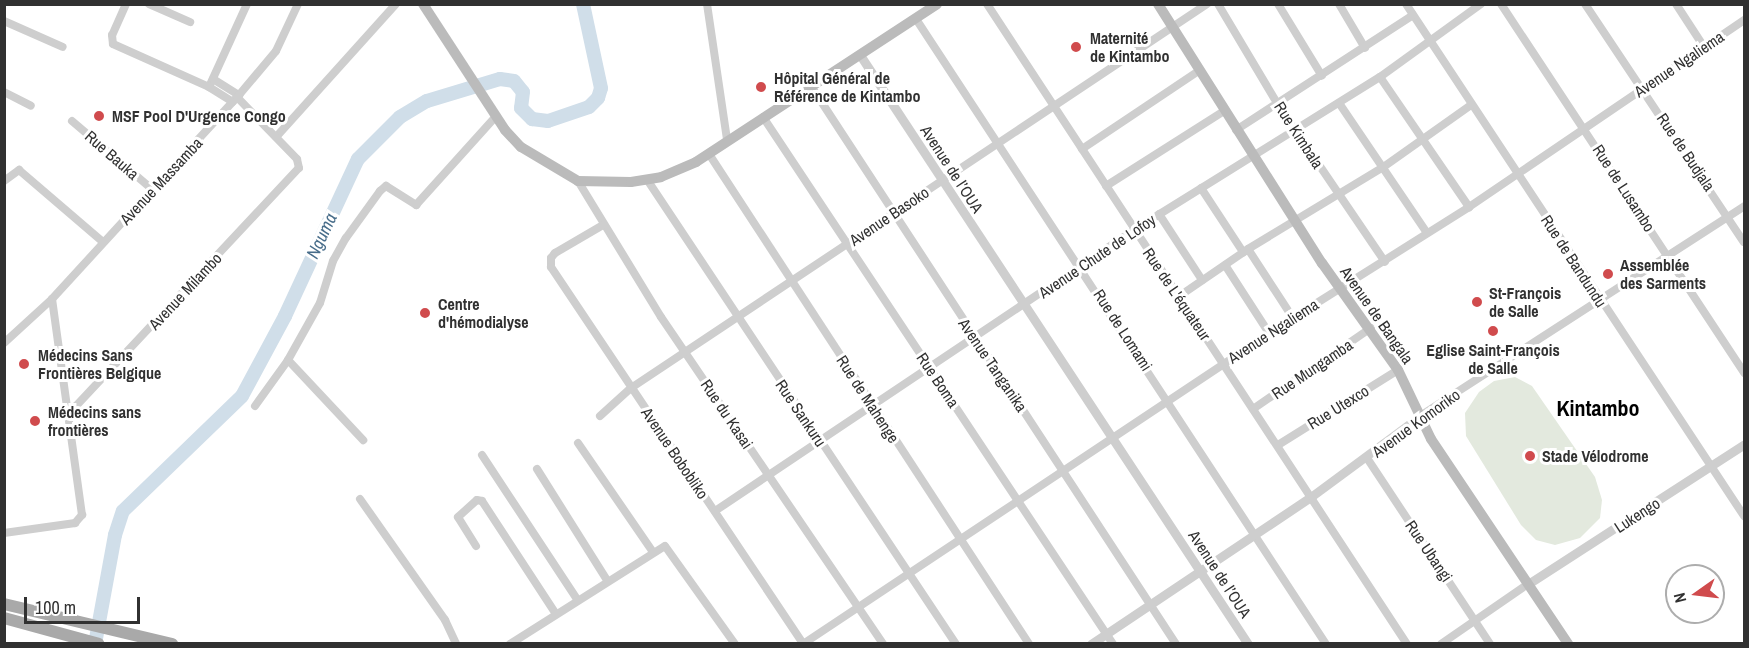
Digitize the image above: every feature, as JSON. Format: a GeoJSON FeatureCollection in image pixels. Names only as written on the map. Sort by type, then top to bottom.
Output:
{"type":"FeatureCollection","features":[{"type":"Feature","properties":{"kind":"main road"},"geometry":{"type":"LineString","coordinates":[[423,4],[496,116],[521,147],[578,181],[648,181],[678,172],[937,4]]}},
{"type":"Feature","properties":{"kind":"main road","name":"Avenue de Bangala"},"geometry":{"type":"LineString","coordinates":[[1158,4],[1294,220],[1398,370],[1420,416],[1565,641]]}},
{"type":"Feature","properties":{"kind":"main road"},"geometry":{"type":"LineString","coordinates":[[4,604],[172,644]]}},
{"type":"Feature","properties":{"kind":"main road"},"geometry":{"type":"LineString","coordinates":[[4,618],[99,644]]}},
{"type":"Feature","properties":{"kind":"street"},"geometry":{"type":"LineString","coordinates":[[126,4],[112,35],[113,44],[211,83],[237,98],[277,136],[396,4]]}},
{"type":"Feature","properties":{"kind":"street"},"geometry":{"type":"LineString","coordinates":[[149,4],[190,22]]}},
{"type":"Feature","properties":{"kind":"street"},"geometry":{"type":"LineString","coordinates":[[211,83],[247,4]]}},
{"type":"Feature","properties":{"kind":"street","name":"Avenue Massamba"},"geometry":{"type":"LineString","coordinates":[[6,338],[52,299],[237,98],[276,51],[298,4]]}},
{"type":"Feature","properties":{"kind":"street"},"geometry":{"type":"LineString","coordinates":[[707,4],[727,140]]}},
{"type":"Feature","properties":{"kind":"street","name":"Avenue Basoko"},"geometry":{"type":"LineString","coordinates":[[600,416],[631,388],[1207,4]]}},
{"type":"Feature","properties":{"kind":"street","name":"Rue Kimbala"},"geometry":{"type":"LineString","coordinates":[[1218,4],[1277,103],[1385,262]]}},
{"type":"Feature","properties":{"kind":"street"},"geometry":{"type":"LineString","coordinates":[[1278,4],[1323,76]]}},
{"type":"Feature","properties":{"kind":"street"},"geometry":{"type":"LineString","coordinates":[[1339,4],[1365,48]]}},
{"type":"Feature","properties":{"kind":"street","name":"Rue de Bandundu"},"geometry":{"type":"LineString","coordinates":[[1406,4],[1599,301],[1744,516]]}},
{"type":"Feature","properties":{"kind":"street","name":"Avenue Chute de Lofoy"},"geometry":{"type":"LineString","coordinates":[[715,511],[822,443],[1134,230],[1294,128],[1340,103],[1380,77],[1481,4]]}},
{"type":"Feature","properties":{"kind":"street","name":"Rue de Lusambo"},"geometry":{"type":"LineString","coordinates":[[1501,4],[1744,374]]}},
{"type":"Feature","properties":{"kind":"street","name":"Rue de Budjala"},"geometry":{"type":"LineString","coordinates":[[1585,4],[1744,242]]}},
{"type":"Feature","properties":{"kind":"street"},"geometry":{"type":"LineString","coordinates":[[1676,4],[1704,47]]}},
{"type":"Feature","properties":{"kind":"street","name":"Rue de L'équateur"},"geometry":{"type":"LineString","coordinates":[[988,5],[1407,644]]}},
{"type":"Feature","properties":{"kind":"street"},"geometry":{"type":"LineString","coordinates":[[1236,130],[1323,76],[1413,15]]}},
{"type":"Feature","properties":{"kind":"street","name":"Rue de Lomami"},"geometry":{"type":"LineString","coordinates":[[916,19],[1082,267],[1326,644]]}},
{"type":"Feature","properties":{"kind":"street","name":"Avenue Ngaliema"},"geometry":{"type":"LineString","coordinates":[[803,644],[1114,439],[1269,333],[1469,207],[1583,127],[1744,20]]}},
{"type":"Feature","properties":{"kind":"street"},"geometry":{"type":"LineString","coordinates":[[4,21],[63,48]]}},
{"type":"Feature","properties":{"kind":"street","name":"Avenue de l’OUA"},"geometry":{"type":"LineString","coordinates":[[860,55],[1248,644]]}},
{"type":"Feature","properties":{"kind":"street"},"geometry":{"type":"LineString","coordinates":[[1082,149],[1200,70]]}},
{"type":"Feature","properties":{"kind":"street"},"geometry":{"type":"LineString","coordinates":[[1380,77],[1469,207]]}},
{"type":"Feature","properties":{"kind":"street","name":"Avenue Tanganika"},"geometry":{"type":"LineString","coordinates":[[811,86],[891,214],[1151,602],[1176,644]]}},
{"type":"Feature","properties":{"kind":"street"},"geometry":{"type":"LineString","coordinates":[[4,92],[32,106]]}},
{"type":"Feature","properties":{"kind":"street"},"geometry":{"type":"LineString","coordinates":[[1340,103],[1427,233]]}},
{"type":"Feature","properties":{"kind":"street"},"geometry":{"type":"LineString","coordinates":[[1178,297],[1294,220],[1382,168],[1471,105]]}},
{"type":"Feature","properties":{"kind":"street"},"geometry":{"type":"LineString","coordinates":[[1106,186],[1224,111]]}},
{"type":"Feature","properties":{"kind":"street"},"geometry":{"type":"LineString","coordinates":[[255,406],[288,360],[320,303],[333,261],[380,191],[386,186],[416,205],[496,116]]}},
{"type":"Feature","properties":{"kind":"street","name":"Rue Boma"},"geometry":{"type":"LineString","coordinates":[[763,117],[1113,644]]}},
{"type":"Feature","properties":{"kind":"street","name":"Rue Bauka"},"geometry":{"type":"LineString","coordinates":[[72,121],[153,190]]}},
{"type":"Feature","properties":{"kind":"street","name":"Avenue Milambo"},"geometry":{"type":"LineString","coordinates":[[69,409],[76,406],[299,168],[300,163],[277,136]]}},
{"type":"Feature","properties":{"kind":"street","name":"Rue de Mahenge"},"geometry":{"type":"LineString","coordinates":[[709,154],[1029,644]]}},
{"type":"Feature","properties":{"kind":"street"},"geometry":{"type":"LineString","coordinates":[[4,181],[19,171],[104,242]]}},
{"type":"Feature","properties":{"kind":"street","name":"Rue du Kasai"},"geometry":{"type":"LineString","coordinates":[[578,181],[603,225],[686,352],[883,644]]}},
{"type":"Feature","properties":{"kind":"street","name":"Rue Sankuru"},"geometry":{"type":"LineString","coordinates":[[648,181],[956,644]]}},
{"type":"Feature","properties":{"kind":"street"},"geometry":{"type":"LineString","coordinates":[[1201,188],[1293,318]]}},
{"type":"Feature","properties":{"kind":"street","name":"Avenue Komoriko"},"geometry":{"type":"LineString","coordinates":[[1091,644],[1367,458],[1420,416],[1744,206]]}},
{"type":"Feature","properties":{"kind":"street"},"geometry":{"type":"LineString","coordinates":[[1159,214],[1203,280]]}},
{"type":"Feature","properties":{"kind":"street","name":"Avenue Bobobliko"},"geometry":{"type":"LineString","coordinates":[[603,225],[555,253],[550,261],[631,388],[803,644]]}},
{"type":"Feature","properties":{"kind":"street"},"geometry":{"type":"LineString","coordinates":[[1225,265],[1269,333]]}},
{"type":"Feature","properties":{"kind":"street"},"geometry":{"type":"LineString","coordinates":[[4,533],[80,520],[82,507],[52,299]]}},
{"type":"Feature","properties":{"kind":"street","name":"Rue Mungamba"},"geometry":{"type":"LineString","coordinates":[[1253,409],[1371,328]]}},
{"type":"Feature","properties":{"kind":"street"},"geometry":{"type":"LineString","coordinates":[[288,360],[363,440]]}},
{"type":"Feature","properties":{"kind":"street","name":"Rue Utexco"},"geometry":{"type":"LineString","coordinates":[[1278,445],[1398,370]]}},
{"type":"Feature","properties":{"kind":"street"},"geometry":{"type":"LineString","coordinates":[[578,443],[653,552]]}},
{"type":"Feature","properties":{"kind":"street","name":"Lukengo"},"geometry":{"type":"LineString","coordinates":[[1528,585],[1744,444]]}},
{"type":"Feature","properties":{"kind":"street"},"geometry":{"type":"LineString","coordinates":[[482,455],[577,599]]}},
{"type":"Feature","properties":{"kind":"street","name":"Rue Ubangi"},"geometry":{"type":"LineString","coordinates":[[1367,458],[1490,644]]}},
{"type":"Feature","properties":{"kind":"street"},"geometry":{"type":"LineString","coordinates":[[537,469],[607,580]]}},
{"type":"Feature","properties":{"kind":"street"},"geometry":{"type":"LineString","coordinates":[[360,499],[445,620],[456,644]]}},
{"type":"Feature","properties":{"kind":"street"},"geometry":{"type":"LineString","coordinates":[[476,546],[458,517],[477,500],[482,501],[556,614]]}},
{"type":"Feature","properties":{"kind":"street"},"geometry":{"type":"LineString","coordinates":[[510,644],[607,580],[665,546],[735,644]]}},
{"type":"Feature","properties":{"kind":"street"},"geometry":{"type":"LineString","coordinates":[[1441,644],[1474,618],[1528,585]]}},
{"type":"Feature","properties":{"kind":"shaded area","name":"Stade Vélodrome"},"geometry":{"type":"Polygon","coordinates":[[[1515,377],[1532,386],[1595,477],[1602,500],[1600,518],[1580,538],[1555,545],[1536,540],[1521,525],[1466,436],[1465,413],[1479,392],[1494,381],[1515,377]]]}},
{"type":"Feature","properties":{"kind":"waterway","name":"Nguma"},"geometry":{"type":"LineString","coordinates":[[95,644],[115,535],[123,511],[242,396],[285,316],[358,159],[400,117],[427,101],[500,79],[514,81],[523,92],[521,108],[532,119],[548,121],[589,107],[598,98],[601,88],[583,4]]}},
{"type":"Feature","properties":{"kind":"place","name":"Maternité de Kintambo"},"geometry":{"type":"Point","coordinates":[1076,47]}},
{"type":"Feature","properties":{"kind":"place","name":"Hôpital Général de Référence de Kintambo"},"geometry":{"type":"Point","coordinates":[761,87]}},
{"type":"Feature","properties":{"kind":"place","name":"MSF Pool D'Urgence Congo"},"geometry":{"type":"Point","coordinates":[99,116]}},
{"type":"Feature","properties":{"kind":"place","name":"Assemblée des Sarments"},"geometry":{"type":"Point","coordinates":[1608,274]}},
{"type":"Feature","properties":{"kind":"place","name":"St-François de Salle"},"geometry":{"type":"Point","coordinates":[1477,302]}},
{"type":"Feature","properties":{"kind":"place","name":"Centre d'hémodialyse"},"geometry":{"type":"Point","coordinates":[425,313]}},
{"type":"Feature","properties":{"kind":"place","name":"Eglise Saint-François de Salle"},"geometry":{"type":"Point","coordinates":[1493,331]}},
{"type":"Feature","properties":{"kind":"place","name":"Médecins Sans Frontières Belgique"},"geometry":{"type":"Point","coordinates":[24,364]}},
{"type":"Feature","properties":{"kind":"place","name":"Médecins sans frontières"},"geometry":{"type":"Point","coordinates":[35,421]}},
{"type":"Feature","properties":{"kind":"place","name":"Stade Vélodrome"},"geometry":{"type":"Point","coordinates":[1530,456]}},
{"type":"Feature","properties":{"kind":"district","name":"Kintambo"},"geometry":{"type":"Point","coordinates":[1598,409]}}]}
